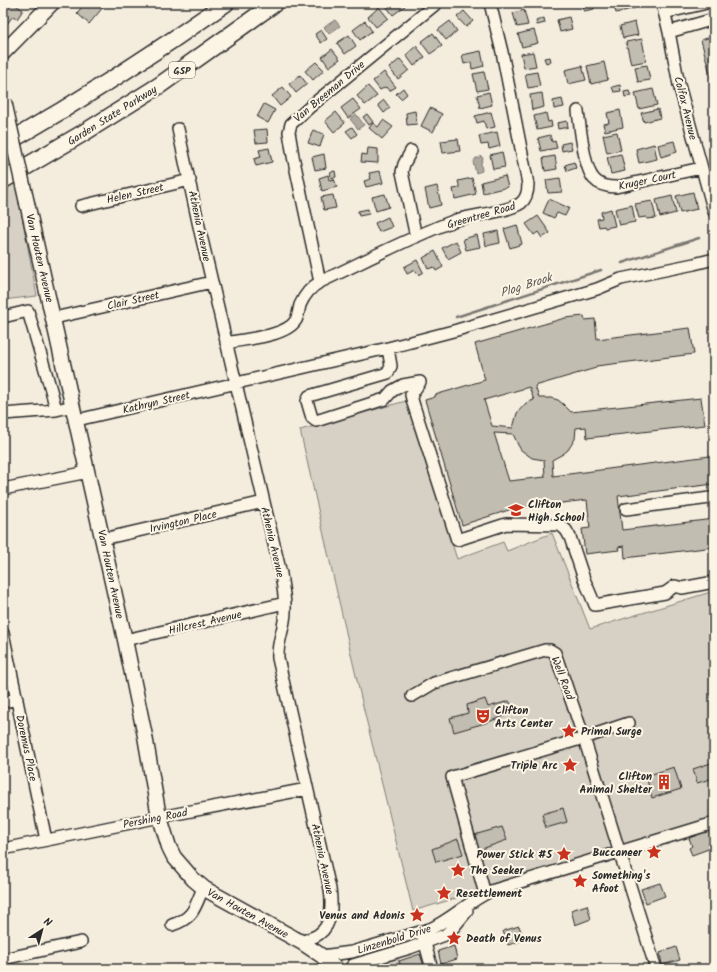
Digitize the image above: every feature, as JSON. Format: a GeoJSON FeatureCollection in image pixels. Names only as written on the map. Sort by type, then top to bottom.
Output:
{"type":"FeatureCollection","features":[{"type":"Feature","properties":{"kind":"highway","name":"GSP"},"geometry":{"type":"LineString","coordinates":[[3,145],[51,118],[135,66],[226,3]]}},
{"type":"Feature","properties":{"kind":"highway","name":"Garden State Parkway"},"geometry":{"type":"LineString","coordinates":[[3,180],[85,132],[160,85],[275,3]]}},
{"type":"Feature","properties":{"kind":"main road"},"geometry":{"type":"LineString","coordinates":[[3,53],[52,3]]}},
{"type":"Feature","properties":{"kind":"main road","name":"Van Houten Avenue"},"geometry":{"type":"LineString","coordinates":[[3,99],[77,420],[125,640],[160,817],[169,847],[174,857],[203,888],[301,942],[322,956],[336,969]]}},
{"type":"Feature","properties":{"kind":"street","name":"Van Breeman Drive"},"geometry":{"type":"LineString","coordinates":[[320,282],[293,156],[289,132],[291,124],[312,104],[437,3]]}},
{"type":"Feature","properties":{"kind":"street","name":"Greentree Road"},"geometry":{"type":"LineString","coordinates":[[226,343],[274,334],[292,325],[296,319],[304,298],[313,286],[320,282],[416,237],[457,220],[513,207],[522,202],[528,192],[528,184],[502,52],[490,3]]}},
{"type":"Feature","properties":{"kind":"street"},"geometry":{"type":"LineString","coordinates":[[663,8],[707,3]]}},
{"type":"Feature","properties":{"kind":"street","name":"Colfax Avenue"},"geometry":{"type":"LineString","coordinates":[[663,8],[679,85],[714,212]]}},
{"type":"Feature","properties":{"kind":"street"},"geometry":{"type":"LineString","coordinates":[[669,32],[714,19]]}},
{"type":"Feature","properties":{"kind":"street","name":"Kruger Court"},"geometry":{"type":"LineString","coordinates":[[578,111],[588,169],[593,179],[603,185],[616,187],[701,168]]}},
{"type":"Feature","properties":{"kind":"street","name":"Athenia Avenue"},"geometry":{"type":"LineString","coordinates":[[178,129],[235,383],[281,574],[286,603],[278,658],[330,889],[331,910],[326,926],[318,935],[301,942]]}},
{"type":"Feature","properties":{"kind":"street"},"geometry":{"type":"LineString","coordinates":[[411,151],[404,164],[402,172],[416,237]]}},
{"type":"Feature","properties":{"kind":"street","name":"Helen Street"},"geometry":{"type":"LineString","coordinates":[[81,206],[190,180]]}},
{"type":"Feature","properties":{"kind":"street","name":"Kathryn Street"},"geometry":{"type":"LineString","coordinates":[[77,420],[388,348],[457,330],[597,289],[621,279],[714,259]]}},
{"type":"Feature","properties":{"kind":"street","name":"Clair Street"},"geometry":{"type":"LineString","coordinates":[[54,318],[212,282]]}},
{"type":"Feature","properties":{"kind":"street"},"geometry":{"type":"LineString","coordinates":[[3,317],[28,311],[56,410]]}},
{"type":"Feature","properties":{"kind":"street"},"geometry":{"type":"LineString","coordinates":[[388,348],[391,366],[388,373],[309,396],[307,401],[312,418],[316,421],[385,399],[397,388],[403,385],[420,382],[411,395],[457,540],[506,524],[560,525],[566,530],[570,537],[595,606],[665,593],[675,586],[682,588],[714,582]]}},
{"type":"Feature","properties":{"kind":"street"},"geometry":{"type":"LineString","coordinates":[[51,390],[69,387]]}},
{"type":"Feature","properties":{"kind":"street"},"geometry":{"type":"LineString","coordinates":[[3,414],[56,410],[73,406]]}},
{"type":"Feature","properties":{"kind":"street"},"geometry":{"type":"LineString","coordinates":[[3,489],[88,472]]}},
{"type":"Feature","properties":{"kind":"street"},"geometry":{"type":"LineString","coordinates":[[626,509],[710,498]]}},
{"type":"Feature","properties":{"kind":"street","name":"Irvington Place"},"geometry":{"type":"LineString","coordinates":[[103,539],[264,502]]}},
{"type":"Feature","properties":{"kind":"street","name":"Hillcrest Avenue"},"geometry":{"type":"LineString","coordinates":[[125,640],[286,603]]}},
{"type":"Feature","properties":{"kind":"street","name":"Doremus Place"},"geometry":{"type":"LineString","coordinates":[[3,633],[46,840]]}},
{"type":"Feature","properties":{"kind":"street","name":"Well Road"},"geometry":{"type":"LineString","coordinates":[[412,696],[434,683],[545,650],[550,650],[555,653],[584,738],[656,969]]}},
{"type":"Feature","properties":{"kind":"street"},"geometry":{"type":"LineString","coordinates":[[3,702],[17,699]]}},
{"type":"Feature","properties":{"kind":"street"},"geometry":{"type":"LineString","coordinates":[[629,723],[584,738],[452,777],[483,896],[619,850],[714,823]]}},
{"type":"Feature","properties":{"kind":"street","name":"Pershing Road"},"geometry":{"type":"LineString","coordinates":[[3,849],[307,789]]}},
{"type":"Feature","properties":{"kind":"street"},"geometry":{"type":"LineString","coordinates":[[172,925],[188,918],[194,912],[203,888]]}},
{"type":"Feature","properties":{"kind":"street","name":"Linzenbold Drive"},"geometry":{"type":"LineString","coordinates":[[322,956],[352,952],[423,937],[445,935],[453,928],[473,904],[483,896]]}},
{"type":"Feature","properties":{"kind":"street"},"geometry":{"type":"LineString","coordinates":[[423,937],[432,969]]}},
{"type":"Feature","properties":{"kind":"street","name":"Linzenbold Drive"},"geometry":{"type":"LineString","coordinates":[[350,969],[353,966],[423,937]]}},
{"type":"Feature","properties":{"kind":"street"},"geometry":{"type":"LineString","coordinates":[[3,959],[81,942]]}},
{"type":"Feature","properties":{"kind":"shaded area"},"geometry":{"type":"Polygon","coordinates":[[[335,20],[340,26],[329,34],[324,27],[335,20]]]}},
{"type":"Feature","properties":{"kind":"shaded area"},"geometry":{"type":"Polygon","coordinates":[[[356,114],[364,125],[358,129],[350,119],[356,114]]]}},
{"type":"Feature","properties":{"kind":"shaded area"},"geometry":{"type":"Polygon","coordinates":[[[481,156],[483,158],[481,163],[482,171],[476,173],[473,162],[476,158],[481,156]]]}},
{"type":"Feature","properties":{"kind":"shaded area"},"geometry":{"type":"Polygon","coordinates":[[[15,179],[37,296],[3,300],[3,186],[15,179]]]}},
{"type":"Feature","properties":{"kind":"shaded area"},"geometry":{"type":"Polygon","coordinates":[[[406,401],[457,559],[503,542],[507,551],[552,533],[590,629],[714,591],[714,818],[413,911],[361,698],[300,430],[406,401]]]}},
{"type":"Feature","properties":{"kind":"shaded area"},"geometry":{"type":"Polygon","coordinates":[[[397,957],[402,969],[357,969],[397,957]]]}},
{"type":"Feature","properties":{"kind":"building"},"geometry":{"type":"Polygon","coordinates":[[[3,3],[13,3],[23,10],[17,19],[13,16],[3,29],[3,3]]]}},
{"type":"Feature","properties":{"kind":"building"},"geometry":{"type":"Polygon","coordinates":[[[85,3],[101,3],[104,6],[89,24],[77,13],[85,3]]]}},
{"type":"Feature","properties":{"kind":"building"},"geometry":{"type":"Polygon","coordinates":[[[389,3],[403,3],[405,6],[393,15],[386,6],[389,3]]]}},
{"type":"Feature","properties":{"kind":"building"},"geometry":{"type":"Polygon","coordinates":[[[583,3],[593,3],[594,9],[584,11],[583,3]]]}},
{"type":"Feature","properties":{"kind":"building"},"geometry":{"type":"Polygon","coordinates":[[[613,3],[634,3],[635,8],[616,13],[613,3]]]}},
{"type":"Feature","properties":{"kind":"building"},"geometry":{"type":"Polygon","coordinates":[[[379,7],[388,18],[376,27],[368,17],[379,7]]]}},
{"type":"Feature","properties":{"kind":"building"},"geometry":{"type":"Polygon","coordinates":[[[524,10],[528,25],[517,27],[513,13],[524,10]]]}},
{"type":"Feature","properties":{"kind":"building"},"geometry":{"type":"Polygon","coordinates":[[[464,11],[473,21],[466,27],[457,17],[464,11]]]}},
{"type":"Feature","properties":{"kind":"building"},"geometry":{"type":"Polygon","coordinates":[[[569,17],[572,29],[560,32],[557,20],[569,17]]]}},
{"type":"Feature","properties":{"kind":"building"},"geometry":{"type":"Polygon","coordinates":[[[544,18],[545,23],[537,25],[536,21],[544,18]]]}},
{"type":"Feature","properties":{"kind":"building"},"geometry":{"type":"Polygon","coordinates":[[[365,21],[372,31],[360,40],[353,30],[365,21]]]}},
{"type":"Feature","properties":{"kind":"building"},"geometry":{"type":"Polygon","coordinates":[[[450,21],[457,31],[446,40],[438,30],[450,21]]]}},
{"type":"Feature","properties":{"kind":"building"},"geometry":{"type":"Polygon","coordinates":[[[635,22],[638,35],[623,38],[620,26],[635,22]]]}},
{"type":"Feature","properties":{"kind":"building"},"geometry":{"type":"Polygon","coordinates":[[[321,30],[327,39],[321,43],[315,34],[321,30]]]}},
{"type":"Feature","properties":{"kind":"building"},"geometry":{"type":"Polygon","coordinates":[[[534,30],[538,43],[522,47],[518,34],[534,30]]]}},
{"type":"Feature","properties":{"kind":"building"},"geometry":{"type":"Polygon","coordinates":[[[433,33],[442,46],[430,54],[421,42],[433,33]]]}},
{"type":"Feature","properties":{"kind":"building"},"geometry":{"type":"Polygon","coordinates":[[[349,35],[356,46],[345,54],[337,43],[349,35]]]}},
{"type":"Feature","properties":{"kind":"building"},"geometry":{"type":"Polygon","coordinates":[[[714,36],[714,85],[713,85],[701,40],[714,36]]]}},
{"type":"Feature","properties":{"kind":"building"},"geometry":{"type":"Polygon","coordinates":[[[642,39],[646,61],[631,64],[626,42],[642,39]]]}},
{"type":"Feature","properties":{"kind":"building"},"geometry":{"type":"Polygon","coordinates":[[[416,46],[425,57],[414,66],[406,55],[416,46]]]}},
{"type":"Feature","properties":{"kind":"building"},"geometry":{"type":"Polygon","coordinates":[[[332,49],[340,59],[329,67],[322,57],[332,49]]]}},
{"type":"Feature","properties":{"kind":"building"},"geometry":{"type":"Polygon","coordinates":[[[481,51],[484,66],[472,69],[471,62],[464,64],[462,55],[481,51]]]}},
{"type":"Feature","properties":{"kind":"building"},"geometry":{"type":"Polygon","coordinates":[[[533,52],[536,66],[524,68],[521,54],[533,52]]]}},
{"type":"Feature","properties":{"kind":"building"},"geometry":{"type":"Polygon","coordinates":[[[550,57],[551,61],[546,63],[544,58],[550,57]]]}},
{"type":"Feature","properties":{"kind":"building"},"geometry":{"type":"Polygon","coordinates":[[[400,59],[409,70],[398,79],[389,68],[400,59]]]}},
{"type":"Feature","properties":{"kind":"building"},"geometry":{"type":"Polygon","coordinates":[[[316,62],[324,70],[313,80],[305,71],[316,62]]]}},
{"type":"Feature","properties":{"kind":"building"},"geometry":{"type":"Polygon","coordinates":[[[604,62],[608,80],[591,84],[587,66],[604,62]]]}},
{"type":"Feature","properties":{"kind":"building"},"geometry":{"type":"Polygon","coordinates":[[[647,65],[650,80],[638,82],[635,67],[647,65]]]}},
{"type":"Feature","properties":{"kind":"building"},"geometry":{"type":"Polygon","coordinates":[[[582,66],[586,80],[568,84],[565,70],[582,66]]]}},
{"type":"Feature","properties":{"kind":"building"},"geometry":{"type":"Polygon","coordinates":[[[384,72],[396,87],[389,91],[386,87],[380,90],[373,81],[384,72]]]}},
{"type":"Feature","properties":{"kind":"building"},"geometry":{"type":"Polygon","coordinates":[[[484,72],[488,89],[477,91],[473,74],[484,72]]]}},
{"type":"Feature","properties":{"kind":"building"},"geometry":{"type":"Polygon","coordinates":[[[537,72],[540,86],[528,88],[525,74],[537,72]]]}},
{"type":"Feature","properties":{"kind":"building"},"geometry":{"type":"Polygon","coordinates":[[[300,75],[307,84],[296,93],[289,84],[300,75]]]}},
{"type":"Feature","properties":{"kind":"building"},"geometry":{"type":"Polygon","coordinates":[[[620,85],[621,91],[614,92],[612,87],[620,85]]]}},
{"type":"Feature","properties":{"kind":"building"},"geometry":{"type":"Polygon","coordinates":[[[368,86],[377,96],[365,105],[357,96],[368,86]]]}},
{"type":"Feature","properties":{"kind":"building"},"geometry":{"type":"Polygon","coordinates":[[[283,87],[291,97],[280,106],[272,96],[283,87]]]}},
{"type":"Feature","properties":{"kind":"building"},"geometry":{"type":"Polygon","coordinates":[[[403,88],[407,94],[401,99],[396,94],[403,88]]]}},
{"type":"Feature","properties":{"kind":"building"},"geometry":{"type":"Polygon","coordinates":[[[653,89],[657,105],[639,109],[635,93],[653,89]]]}},
{"type":"Feature","properties":{"kind":"building"},"geometry":{"type":"Polygon","coordinates":[[[629,91],[631,96],[625,97],[624,92],[629,91]]]}},
{"type":"Feature","properties":{"kind":"building"},"geometry":{"type":"Polygon","coordinates":[[[489,92],[492,105],[480,108],[477,95],[489,92]]]}},
{"type":"Feature","properties":{"kind":"building"},"geometry":{"type":"Polygon","coordinates":[[[542,93],[544,107],[532,110],[530,95],[542,93]]]}},
{"type":"Feature","properties":{"kind":"building"},"geometry":{"type":"Polygon","coordinates":[[[353,99],[361,109],[348,118],[341,108],[353,99]]]}},
{"type":"Feature","properties":{"kind":"building"},"geometry":{"type":"Polygon","coordinates":[[[562,99],[564,107],[554,109],[553,101],[562,99]]]}},
{"type":"Feature","properties":{"kind":"building"},"geometry":{"type":"Polygon","coordinates":[[[384,100],[390,108],[384,113],[378,105],[384,100]]]}},
{"type":"Feature","properties":{"kind":"building"},"geometry":{"type":"Polygon","coordinates":[[[264,104],[275,110],[268,123],[257,117],[264,104]]]}},
{"type":"Feature","properties":{"kind":"building"},"geometry":{"type":"Polygon","coordinates":[[[430,108],[442,114],[433,132],[421,126],[430,108]]]}},
{"type":"Feature","properties":{"kind":"building"},"geometry":{"type":"Polygon","coordinates":[[[658,109],[660,118],[644,122],[641,113],[658,109]]]}},
{"type":"Feature","properties":{"kind":"building"},"geometry":{"type":"Polygon","coordinates":[[[620,110],[623,127],[605,131],[603,124],[609,123],[607,113],[620,110]]]}},
{"type":"Feature","properties":{"kind":"building"},"geometry":{"type":"Polygon","coordinates":[[[415,111],[417,124],[407,125],[406,113],[415,111]]]}},
{"type":"Feature","properties":{"kind":"building"},"geometry":{"type":"Polygon","coordinates":[[[336,112],[345,123],[334,132],[325,121],[336,112]]]}},
{"type":"Feature","properties":{"kind":"building"},"geometry":{"type":"Polygon","coordinates":[[[491,112],[495,127],[486,129],[484,121],[477,123],[475,116],[491,112]]]}},
{"type":"Feature","properties":{"kind":"building"},"geometry":{"type":"Polygon","coordinates":[[[546,113],[548,122],[551,121],[552,127],[537,130],[534,116],[546,113]]]}},
{"type":"Feature","properties":{"kind":"building"},"geometry":{"type":"Polygon","coordinates":[[[367,114],[373,122],[369,125],[363,117],[367,114]]]}},
{"type":"Feature","properties":{"kind":"building"},"geometry":{"type":"Polygon","coordinates":[[[383,120],[393,127],[382,139],[369,128],[373,123],[378,127],[383,120]]]}},
{"type":"Feature","properties":{"kind":"building"},"geometry":{"type":"Polygon","coordinates":[[[567,121],[568,127],[558,129],[557,123],[567,121]]]}},
{"type":"Feature","properties":{"kind":"building"},"geometry":{"type":"Polygon","coordinates":[[[352,127],[357,134],[352,138],[346,131],[352,127]]]}},
{"type":"Feature","properties":{"kind":"building"},"geometry":{"type":"Polygon","coordinates":[[[267,129],[268,142],[256,143],[254,130],[267,129]]]}},
{"type":"Feature","properties":{"kind":"building"},"geometry":{"type":"Polygon","coordinates":[[[313,130],[324,134],[320,147],[308,143],[313,130]]]}},
{"type":"Feature","properties":{"kind":"building"},"geometry":{"type":"Polygon","coordinates":[[[497,132],[500,146],[489,149],[488,144],[481,145],[479,136],[497,132]]]}},
{"type":"Feature","properties":{"kind":"building"},"geometry":{"type":"Polygon","coordinates":[[[617,132],[621,150],[607,153],[603,135],[617,132]]]}},
{"type":"Feature","properties":{"kind":"building"},"geometry":{"type":"Polygon","coordinates":[[[550,135],[552,142],[555,141],[557,148],[541,151],[538,138],[550,135]]]}},
{"type":"Feature","properties":{"kind":"building"},"geometry":{"type":"Polygon","coordinates":[[[458,139],[460,151],[443,153],[441,141],[458,139]]]}},
{"type":"Feature","properties":{"kind":"building"},"geometry":{"type":"Polygon","coordinates":[[[674,141],[677,152],[661,157],[658,145],[674,141]]]}},
{"type":"Feature","properties":{"kind":"building"},"geometry":{"type":"Polygon","coordinates":[[[570,142],[572,149],[562,151],[561,144],[570,142]]]}},
{"type":"Feature","properties":{"kind":"building"},"geometry":{"type":"Polygon","coordinates":[[[654,144],[657,159],[639,163],[636,149],[654,144]]]}},
{"type":"Feature","properties":{"kind":"building"},"geometry":{"type":"Polygon","coordinates":[[[269,148],[272,162],[256,166],[254,159],[261,157],[259,150],[269,148]]]}},
{"type":"Feature","properties":{"kind":"building"},"geometry":{"type":"Polygon","coordinates":[[[368,148],[378,149],[378,163],[361,162],[362,154],[367,155],[368,148]]]}},
{"type":"Feature","properties":{"kind":"building"},"geometry":{"type":"Polygon","coordinates":[[[502,152],[505,167],[493,169],[490,155],[502,152]]]}},
{"type":"Feature","properties":{"kind":"building"},"geometry":{"type":"Polygon","coordinates":[[[324,154],[326,168],[315,170],[312,157],[324,154]]]}},
{"type":"Feature","properties":{"kind":"building"},"geometry":{"type":"Polygon","coordinates":[[[621,154],[625,171],[611,174],[607,157],[621,154]]]}},
{"type":"Feature","properties":{"kind":"building"},"geometry":{"type":"Polygon","coordinates":[[[555,156],[557,169],[545,171],[543,158],[555,156]]]}},
{"type":"Feature","properties":{"kind":"building"},"geometry":{"type":"Polygon","coordinates":[[[574,162],[576,168],[567,171],[565,165],[574,162]]]}},
{"type":"Feature","properties":{"kind":"building"},"geometry":{"type":"Polygon","coordinates":[[[335,171],[336,177],[331,178],[330,172],[335,171]]]}},
{"type":"Feature","properties":{"kind":"building"},"geometry":{"type":"Polygon","coordinates":[[[380,171],[383,183],[366,187],[364,181],[371,179],[369,173],[380,171]]]}},
{"type":"Feature","properties":{"kind":"building"},"geometry":{"type":"Polygon","coordinates":[[[328,175],[329,180],[334,179],[337,187],[322,191],[319,178],[328,175]]]}},
{"type":"Feature","properties":{"kind":"building"},"geometry":{"type":"Polygon","coordinates":[[[505,176],[508,187],[483,193],[481,182],[505,176]]]}},
{"type":"Feature","properties":{"kind":"building"},"geometry":{"type":"Polygon","coordinates":[[[472,178],[476,194],[455,199],[453,189],[460,188],[458,181],[472,178]]]}},
{"type":"Feature","properties":{"kind":"building"},"geometry":{"type":"Polygon","coordinates":[[[560,178],[562,192],[548,193],[546,180],[560,178]]]}},
{"type":"Feature","properties":{"kind":"building"},"geometry":{"type":"Polygon","coordinates":[[[437,186],[441,205],[429,208],[425,189],[437,186]]]}},
{"type":"Feature","properties":{"kind":"building"},"geometry":{"type":"Polygon","coordinates":[[[693,192],[697,209],[680,213],[676,196],[693,192]]]}},
{"type":"Feature","properties":{"kind":"building"},"geometry":{"type":"Polygon","coordinates":[[[385,194],[389,207],[376,211],[372,197],[385,194]]]}},
{"type":"Feature","properties":{"kind":"building"},"geometry":{"type":"Polygon","coordinates":[[[333,195],[336,208],[324,210],[321,197],[333,195]]]}},
{"type":"Feature","properties":{"kind":"building"},"geometry":{"type":"Polygon","coordinates":[[[672,196],[676,213],[660,217],[656,200],[672,196]]]}},
{"type":"Feature","properties":{"kind":"building"},"geometry":{"type":"Polygon","coordinates":[[[549,199],[569,208],[565,216],[557,213],[554,218],[543,213],[549,199]]]}},
{"type":"Feature","properties":{"kind":"building"},"geometry":{"type":"Polygon","coordinates":[[[652,201],[656,218],[639,218],[635,204],[652,201]]]}},
{"type":"Feature","properties":{"kind":"building"},"geometry":{"type":"Polygon","coordinates":[[[632,205],[635,222],[619,225],[615,209],[632,205]]]}},
{"type":"Feature","properties":{"kind":"building"},"geometry":{"type":"Polygon","coordinates":[[[368,209],[369,214],[359,216],[358,211],[368,209]]]}},
{"type":"Feature","properties":{"kind":"building"},"geometry":{"type":"Polygon","coordinates":[[[611,209],[615,226],[605,228],[604,226],[599,227],[597,219],[602,218],[601,212],[611,209]]]}},
{"type":"Feature","properties":{"kind":"building"},"geometry":{"type":"Polygon","coordinates":[[[538,216],[550,233],[542,238],[538,232],[534,235],[526,224],[538,216]]]}},
{"type":"Feature","properties":{"kind":"building"},"geometry":{"type":"Polygon","coordinates":[[[388,217],[392,227],[379,232],[375,223],[388,217]]]}},
{"type":"Feature","properties":{"kind":"building"},"geometry":{"type":"Polygon","coordinates":[[[517,225],[522,244],[510,248],[504,229],[517,225]]]}},
{"type":"Feature","properties":{"kind":"building"},"geometry":{"type":"Polygon","coordinates":[[[498,231],[500,243],[486,246],[484,234],[498,231]]]}},
{"type":"Feature","properties":{"kind":"building"},"geometry":{"type":"Polygon","coordinates":[[[477,235],[480,247],[466,250],[463,239],[477,235]]]}},
{"type":"Feature","properties":{"kind":"building"},"geometry":{"type":"Polygon","coordinates":[[[456,241],[461,252],[448,259],[442,248],[456,241]]]}},
{"type":"Feature","properties":{"kind":"building"},"geometry":{"type":"Polygon","coordinates":[[[435,251],[443,267],[436,271],[434,267],[428,269],[423,258],[435,251]]]}},
{"type":"Feature","properties":{"kind":"building"},"geometry":{"type":"Polygon","coordinates":[[[417,260],[423,272],[418,275],[415,270],[407,274],[404,267],[417,260]]]}},
{"type":"Feature","properties":{"kind":"building"},"geometry":{"type":"Polygon","coordinates":[[[584,316],[585,320],[595,319],[597,339],[690,328],[694,354],[596,366],[596,368],[535,386],[539,398],[551,398],[558,400],[571,412],[701,398],[705,425],[587,438],[586,427],[576,428],[575,439],[568,450],[552,460],[553,476],[710,456],[714,484],[618,496],[622,530],[714,519],[714,547],[625,558],[624,546],[618,547],[619,550],[585,554],[582,529],[590,528],[587,500],[512,509],[462,525],[425,400],[435,397],[435,395],[485,380],[475,344],[565,318],[584,316]],[[529,387],[484,400],[492,426],[513,428],[517,413],[526,403],[534,400],[529,387]],[[494,433],[509,481],[545,477],[544,460],[532,458],[521,450],[513,434],[494,433]]]}},
{"type":"Feature","properties":{"kind":"building","name":"Clifton Arts Center"},"geometry":{"type":"Polygon","coordinates":[[[485,699],[488,707],[509,701],[516,712],[454,732],[450,718],[468,713],[467,705],[485,699]]]}},
{"type":"Feature","properties":{"kind":"building"},"geometry":{"type":"Polygon","coordinates":[[[714,762],[714,778],[697,783],[693,769],[714,762]]]}},
{"type":"Feature","properties":{"kind":"building","name":"Clifton Animal Shelter"},"geometry":{"type":"Polygon","coordinates":[[[674,767],[681,789],[652,798],[646,776],[674,767]]]}},
{"type":"Feature","properties":{"kind":"building"},"geometry":{"type":"Polygon","coordinates":[[[563,808],[567,822],[546,828],[542,814],[563,808]]]}},
{"type":"Feature","properties":{"kind":"building"},"geometry":{"type":"Polygon","coordinates":[[[502,827],[507,840],[479,850],[474,835],[502,827]]]}},
{"type":"Feature","properties":{"kind":"building"},"geometry":{"type":"Polygon","coordinates":[[[714,829],[714,847],[692,855],[689,848],[692,846],[689,838],[714,829]]]}},
{"type":"Feature","properties":{"kind":"building"},"geometry":{"type":"Polygon","coordinates":[[[458,839],[463,854],[436,862],[432,849],[458,839]]]}},
{"type":"Feature","properties":{"kind":"building"},"geometry":{"type":"Polygon","coordinates":[[[660,883],[665,896],[646,903],[641,889],[660,883]]]}},
{"type":"Feature","properties":{"kind":"building"},"geometry":{"type":"Polygon","coordinates":[[[587,905],[591,919],[575,925],[571,910],[587,905]]]}},
{"type":"Feature","properties":{"kind":"building"},"geometry":{"type":"Polygon","coordinates":[[[519,926],[524,940],[508,945],[503,931],[519,926]]]}},
{"type":"Feature","properties":{"kind":"building"},"geometry":{"type":"Polygon","coordinates":[[[454,946],[457,959],[441,964],[438,951],[454,946]]]}},
{"type":"Feature","properties":{"kind":"building"},"geometry":{"type":"Polygon","coordinates":[[[676,947],[680,960],[662,965],[660,953],[676,947]]]}},
{"type":"Feature","properties":{"kind":"building"},"geometry":{"type":"Polygon","coordinates":[[[420,954],[425,969],[402,969],[399,961],[420,954]]]}},
{"type":"Feature","properties":{"kind":"waterway","name":"Plog Brook"},"geometry":{"type":"LineString","coordinates":[[622,263],[699,238]]}},
{"type":"Feature","properties":{"kind":"waterway","name":"Plog Brook"},"geometry":{"type":"LineString","coordinates":[[456,317],[601,270]]}},
{"type":"Feature","properties":{"kind":"place","name":"Clifton High School"},"geometry":{"type":"Point","coordinates":[516,510]}},
{"type":"Feature","properties":{"kind":"place","name":"Clifton Arts Center"},"geometry":{"type":"Point","coordinates":[483,716]}},
{"type":"Feature","properties":{"kind":"place","name":"Primal Surge"},"geometry":{"type":"Point","coordinates":[569,731]}},
{"type":"Feature","properties":{"kind":"place","name":"Triple Arc"},"geometry":{"type":"Point","coordinates":[570,765]}},
{"type":"Feature","properties":{"kind":"place","name":"Clifton Animal Shelter"},"geometry":{"type":"Point","coordinates":[664,782]}},
{"type":"Feature","properties":{"kind":"place","name":"Buccaneer"},"geometry":{"type":"Point","coordinates":[654,852]}},
{"type":"Feature","properties":{"kind":"place","name":"Power Stick #5"},"geometry":{"type":"Point","coordinates":[564,854]}},
{"type":"Feature","properties":{"kind":"place","name":"The Seeker"},"geometry":{"type":"Point","coordinates":[458,870]}},
{"type":"Feature","properties":{"kind":"place","name":"Something's Afoot"},"geometry":{"type":"Point","coordinates":[580,881]}},
{"type":"Feature","properties":{"kind":"place","name":"Resettlement"},"geometry":{"type":"Point","coordinates":[444,893]}},
{"type":"Feature","properties":{"kind":"place","name":"Venus and Adonis"},"geometry":{"type":"Point","coordinates":[417,915]}},
{"type":"Feature","properties":{"kind":"place","name":"Death of Venus"},"geometry":{"type":"Point","coordinates":[454,938]}}]}
